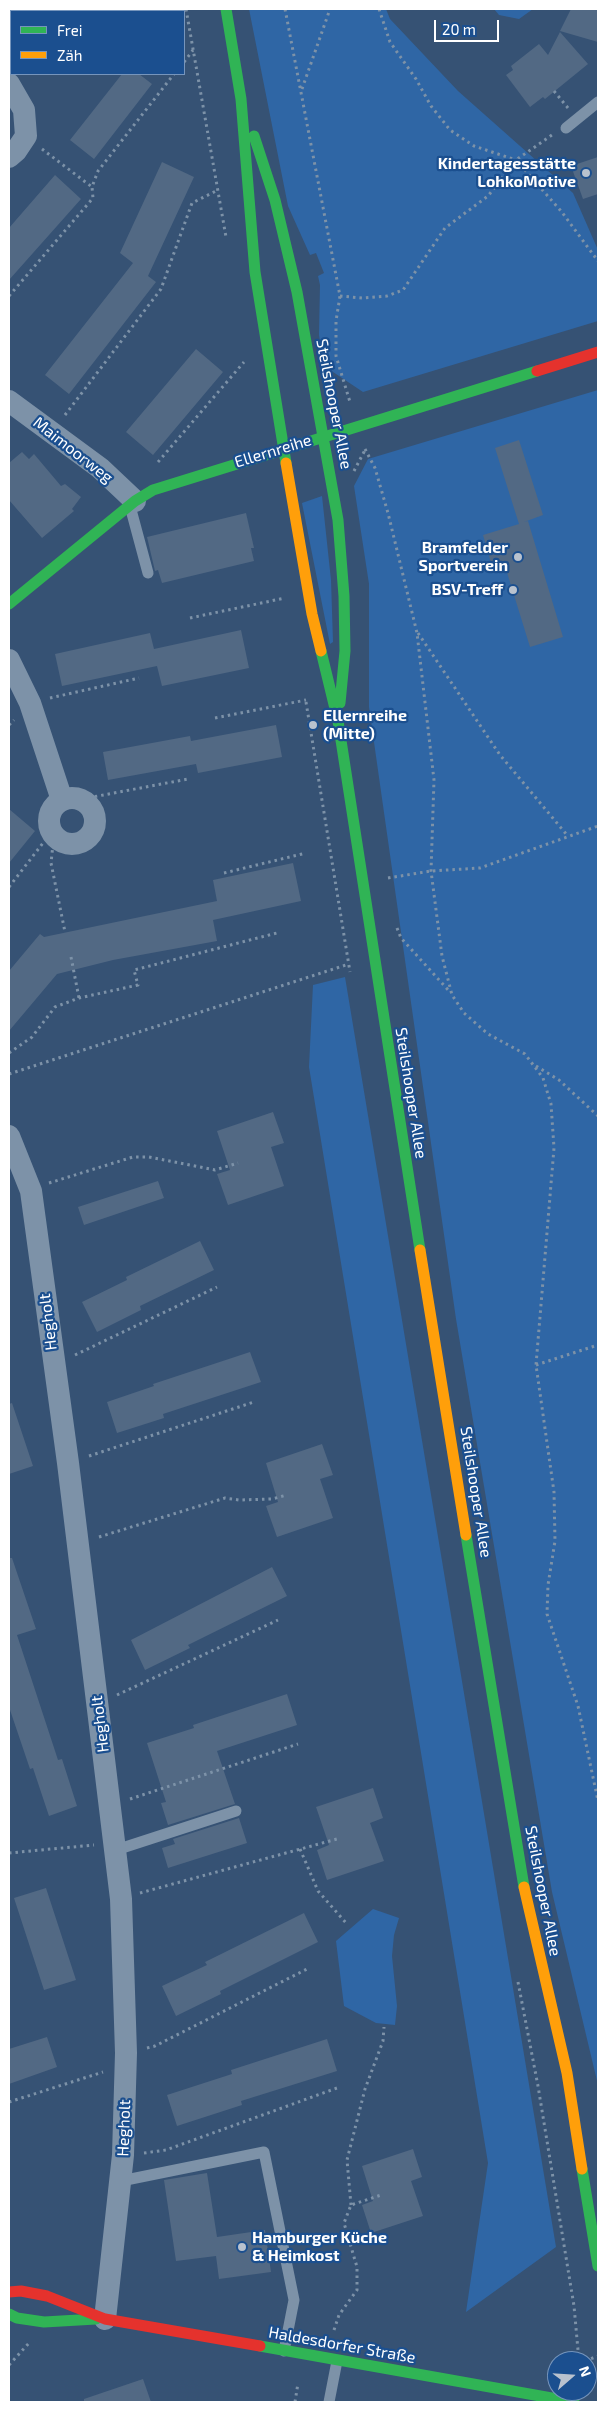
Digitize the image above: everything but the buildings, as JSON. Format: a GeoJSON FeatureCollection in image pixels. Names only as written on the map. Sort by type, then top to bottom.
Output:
{"type":"FeatureCollection","features":[{"type":"Feature","properties":{"kind":"main road","name":"Steilshooper Allee"},"geometry":{"type":"LineString","coordinates":[[226,9],[241,99],[255,272],[282,448],[312,614],[338,721],[364,883],[393,1085],[519,1860],[534,1936],[566,2073],[597,2243],[598,2266]]}},
{"type":"Feature","properties":{"kind":"main road","name":"Steilshooper Allee"},"geometry":{"type":"LineString","coordinates":[[241,99],[275,200],[296,292],[338,520],[344,596],[344,677],[338,721]]}},
{"type":"Feature","properties":{"kind":"main road","name":"Ellernreihe"},"geometry":{"type":"LineString","coordinates":[[9,604],[132,503],[153,490],[178,480],[598,352]]}},
{"type":"Feature","properties":{"kind":"main road","name":"Haldesdorfer Straße"},"geometry":{"type":"LineString","coordinates":[[9,2292],[21,2291],[48,2296],[105,2319],[574,2402]]}},
{"type":"Feature","properties":{"kind":"main road","name":"Haldesdorfer Straße"},"geometry":{"type":"LineString","coordinates":[[9,2314],[17,2318],[44,2322],[105,2319]]}},
{"type":"Feature","properties":{"kind":"street"},"geometry":{"type":"LineString","coordinates":[[9,84],[24,110],[26,136],[16,151],[9,157]]}},
{"type":"Feature","properties":{"kind":"street","name":"Maimoorweg"},"geometry":{"type":"LineString","coordinates":[[9,401],[100,468],[132,503]]}},
{"type":"Feature","properties":{"kind":"street"},"geometry":{"type":"LineString","coordinates":[[9,660],[30,703],[71,800]]}},
{"type":"Feature","properties":{"kind":"street"},"geometry":{"type":"LineString","coordinates":[[71,800],[88,806],[95,818],[90,835],[84,840],[73,844],[63,842],[54,836],[49,821],[50,814],[54,808],[71,800]]}},
{"type":"Feature","properties":{"kind":"street","name":"Hegholt"},"geometry":{"type":"LineString","coordinates":[[9,1136],[31,1191],[107,1847],[121,1899],[126,2053],[122,2181],[105,2319]]}},
{"type":"Feature","properties":{"kind":"lane"},"geometry":{"type":"LineString","coordinates":[[566,128],[598,102]]}},
{"type":"Feature","properties":{"kind":"lane"},"geometry":{"type":"LineString","coordinates":[[132,503],[148,573]]}},
{"type":"Feature","properties":{"kind":"lane"},"geometry":{"type":"LineString","coordinates":[[107,1847],[236,1811]]}},
{"type":"Feature","properties":{"kind":"lane"},"geometry":{"type":"LineString","coordinates":[[122,2181],[264,2152],[294,2300],[284,2351]]}},
{"type":"Feature","properties":{"kind":"lane"},"geometry":{"type":"LineString","coordinates":[[329,2402],[337,2361]]}},
{"type":"Feature","properties":{"kind":"path"},"geometry":{"type":"LineString","coordinates":[[285,9],[340,296],[336,321],[336,356],[338,364]]}},
{"type":"Feature","properties":{"kind":"path"},"geometry":{"type":"LineString","coordinates":[[302,90],[330,9]]}},
{"type":"Feature","properties":{"kind":"path"},"geometry":{"type":"LineString","coordinates":[[379,9],[390,42],[416,78],[431,106],[450,130],[474,146],[516,160],[561,211],[598,261]]}},
{"type":"Feature","properties":{"kind":"path"},"geometry":{"type":"LineString","coordinates":[[185,61],[193,50]]}},
{"type":"Feature","properties":{"kind":"path"},"geometry":{"type":"LineString","coordinates":[[9,296],[93,198],[92,187],[98,172],[173,75]]}},
{"type":"Feature","properties":{"kind":"path"},"geometry":{"type":"LineString","coordinates":[[340,296],[362,298],[387,296],[403,290],[445,228],[488,196],[516,160],[566,128]]}},
{"type":"Feature","properties":{"kind":"path"},"geometry":{"type":"LineString","coordinates":[[26,136],[92,187]]}},
{"type":"Feature","properties":{"kind":"path"},"geometry":{"type":"LineString","coordinates":[[51,432],[162,289],[192,203],[218,190]]}},
{"type":"Feature","properties":{"kind":"path"},"geometry":{"type":"LineString","coordinates":[[153,468],[245,360]]}},
{"type":"Feature","properties":{"kind":"path"},"geometry":{"type":"LineString","coordinates":[[351,479],[365,449],[375,468],[388,513],[417,633],[434,780],[434,838],[431,871],[442,956],[452,994]]}},
{"type":"Feature","properties":{"kind":"path"},"geometry":{"type":"LineString","coordinates":[[190,618],[289,597]]}},
{"type":"Feature","properties":{"kind":"path"},"geometry":{"type":"LineString","coordinates":[[417,633],[500,755],[567,835]]}},
{"type":"Feature","properties":{"kind":"path"},"geometry":{"type":"LineString","coordinates":[[9,725],[30,703],[139,678]]}},
{"type":"Feature","properties":{"kind":"path"},"geometry":{"type":"LineString","coordinates":[[215,718],[306,700]]}},
{"type":"Feature","properties":{"kind":"path"},"geometry":{"type":"LineString","coordinates":[[71,800],[188,779]]}},
{"type":"Feature","properties":{"kind":"path"},"geometry":{"type":"LineString","coordinates":[[385,879],[431,871],[480,868],[567,835],[598,826]]}},
{"type":"Feature","properties":{"kind":"path"},"geometry":{"type":"LineString","coordinates":[[9,887],[43,843],[54,836]]}},
{"type":"Feature","properties":{"kind":"path"},"geometry":{"type":"LineString","coordinates":[[54,836],[51,863],[66,932]]}},
{"type":"Feature","properties":{"kind":"path"},"geometry":{"type":"LineString","coordinates":[[224,873],[306,853]]}},
{"type":"Feature","properties":{"kind":"path"},"geometry":{"type":"LineString","coordinates":[[384,869],[387,887]]}},
{"type":"Feature","properties":{"kind":"path"},"geometry":{"type":"LineString","coordinates":[[336,887],[364,883]]}},
{"type":"Feature","properties":{"kind":"path"},"geometry":{"type":"LineString","coordinates":[[395,938],[394,927],[401,938],[452,994],[464,1013],[488,1034],[525,1054],[543,1078],[551,1104],[554,1148],[536,1365],[554,1492],[555,1541],[548,1585],[547,1614],[578,1706],[598,1801]]}},
{"type":"Feature","properties":{"kind":"path"},"geometry":{"type":"LineString","coordinates":[[9,1053],[32,1036],[55,1006],[79,998],[138,985],[134,970],[277,933]]}},
{"type":"Feature","properties":{"kind":"path"},"geometry":{"type":"LineString","coordinates":[[71,957],[79,998]]}},
{"type":"Feature","properties":{"kind":"path"},"geometry":{"type":"LineString","coordinates":[[9,1074],[349,964]]}},
{"type":"Feature","properties":{"kind":"path"},"geometry":{"type":"LineString","coordinates":[[533,1064],[559,1080],[598,1116]]}},
{"type":"Feature","properties":{"kind":"path"},"geometry":{"type":"LineString","coordinates":[[46,1184],[133,1157],[149,1157],[215,1170],[238,1163]]}},
{"type":"Feature","properties":{"kind":"path"},"geometry":{"type":"LineString","coordinates":[[71,1357],[217,1287]]}},
{"type":"Feature","properties":{"kind":"path"},"geometry":{"type":"LineString","coordinates":[[536,1365],[598,1345]]}},
{"type":"Feature","properties":{"kind":"path"},"geometry":{"type":"LineString","coordinates":[[84,1457],[254,1402]]}},
{"type":"Feature","properties":{"kind":"path"},"geometry":{"type":"LineString","coordinates":[[95,1538],[225,1498],[272,1499],[286,1495]]}},
{"type":"Feature","properties":{"kind":"path"},"geometry":{"type":"LineString","coordinates":[[115,1696],[278,1620]]}},
{"type":"Feature","properties":{"kind":"path"},"geometry":{"type":"LineString","coordinates":[[127,1800],[298,1744]]}},
{"type":"Feature","properties":{"kind":"path"},"geometry":{"type":"LineString","coordinates":[[137,1894],[338,1839]]}},
{"type":"Feature","properties":{"kind":"path"},"geometry":{"type":"LineString","coordinates":[[9,1853],[107,1847]]}},
{"type":"Feature","properties":{"kind":"path"},"geometry":{"type":"LineString","coordinates":[[300,1849],[318,1891],[347,1924]]}},
{"type":"Feature","properties":{"kind":"path"},"geometry":{"type":"LineString","coordinates":[[143,2049],[155,2046],[307,1968]]}},
{"type":"Feature","properties":{"kind":"path"},"geometry":{"type":"LineString","coordinates":[[334,2330],[339,2315],[357,2290],[357,2267],[344,2223],[351,2205],[347,2160],[365,2089],[383,2041],[384,2027]]}},
{"type":"Feature","properties":{"kind":"path"},"geometry":{"type":"LineString","coordinates":[[9,2102],[108,2071]]}},
{"type":"Feature","properties":{"kind":"path"},"geometry":{"type":"LineString","coordinates":[[141,2153],[166,2150],[337,2088]]}},
{"type":"Feature","properties":{"kind":"path"},"geometry":{"type":"LineString","coordinates":[[351,2205],[381,2195]]}},
{"type":"Feature","properties":{"kind":"path"},"geometry":{"type":"LineString","coordinates":[[9,2365],[31,2342]]}},
{"type":"Feature","properties":{"kind":"path"},"geometry":{"type":"LineString","coordinates":[[295,2402],[298,2383]]}},
{"type":"Feature","properties":{"kind":"shaded area"},"geometry":{"type":"Polygon","coordinates":[[[249,9],[386,9],[390,19],[458,91],[573,193],[598,250],[598,321],[363,392],[324,366],[319,335],[320,285],[318,276],[324,273],[316,253],[310,255],[288,206],[249,9]]]}},
{"type":"Feature","properties":{"kind":"shaded area"},"geometry":{"type":"Polygon","coordinates":[[[494,9],[533,9],[519,19],[499,15],[494,9]]]}},
{"type":"Feature","properties":{"kind":"shaded area"},"geometry":{"type":"Polygon","coordinates":[[[598,390],[598,2085],[552,1892],[456,1319],[369,707],[369,584],[354,486],[368,459],[598,390]]]}},
{"type":"Feature","properties":{"kind":"shaded area"},"geometry":{"type":"Polygon","coordinates":[[[322,496],[331,580],[333,642],[330,644],[302,503],[322,496]]]}},
{"type":"Feature","properties":{"kind":"shaded area"},"geometry":{"type":"Polygon","coordinates":[[[345,977],[556,2247],[466,2312],[488,2163],[309,1067],[313,985],[345,977]]]}},
{"type":"Feature","properties":{"kind":"shaded area"},"geometry":{"type":"Polygon","coordinates":[[[373,1909],[399,1918],[394,1935],[392,1956],[397,2006],[395,2025],[376,2023],[344,2006],[336,1941],[373,1909]]]}},
{"type":"Feature","properties":{"kind":"traffic: fast"},"geometry":{"type":"LineString","coordinates":[[226,9],[241,99],[255,272],[286,463]]}},
{"type":"Feature","properties":{"kind":"traffic: fast"},"geometry":{"type":"LineString","coordinates":[[254,136],[275,200],[297,292],[338,520],[344,596],[345,651],[340,703]]}},
{"type":"Feature","properties":{"kind":"traffic: fast"},"geometry":{"type":"LineString","coordinates":[[9,604],[135,501],[153,490],[537,371]]}},
{"type":"Feature","properties":{"kind":"traffic: fast"},"geometry":{"type":"LineString","coordinates":[[321,651],[338,721],[420,1250]]}},
{"type":"Feature","properties":{"kind":"traffic: fast"},"geometry":{"type":"LineString","coordinates":[[466,1535],[524,1887]]}},
{"type":"Feature","properties":{"kind":"traffic: fast"},"geometry":{"type":"LineString","coordinates":[[582,2169],[598,2266]]}},
{"type":"Feature","properties":{"kind":"traffic: fast"},"geometry":{"type":"LineString","coordinates":[[9,2314],[17,2318],[44,2322],[96,2319]]}},
{"type":"Feature","properties":{"kind":"traffic: fast"},"geometry":{"type":"LineString","coordinates":[[260,2346],[574,2402]]}},
{"type":"Feature","properties":{"kind":"traffic: slow"},"geometry":{"type":"LineString","coordinates":[[286,463],[312,614],[321,651]]}},
{"type":"Feature","properties":{"kind":"traffic: slow"},"geometry":{"type":"LineString","coordinates":[[420,1250],[466,1535]]}},
{"type":"Feature","properties":{"kind":"traffic: slow"},"geometry":{"type":"LineString","coordinates":[[524,1887],[567,2073],[582,2169]]}},
{"type":"Feature","properties":{"kind":"traffic: jam"},"geometry":{"type":"LineString","coordinates":[[537,371],[598,352]]}},
{"type":"Feature","properties":{"kind":"traffic: jam"},"geometry":{"type":"LineString","coordinates":[[9,2292],[21,2291],[47,2296],[105,2319],[260,2346]]}},
{"type":"Feature","properties":{"kind":"place","name":"Kindertagesstätte LohkoMotive"},"geometry":{"type":"Point","coordinates":[586,173]}},
{"type":"Feature","properties":{"kind":"place","name":"Bramfelder Sportverein"},"geometry":{"type":"Point","coordinates":[518,557]}},
{"type":"Feature","properties":{"kind":"place","name":"BSV-Treff"},"geometry":{"type":"Point","coordinates":[513,590]}},
{"type":"Feature","properties":{"kind":"place","name":"Ellernreihe (Mitte)"},"geometry":{"type":"Point","coordinates":[313,725]}},
{"type":"Feature","properties":{"kind":"place","name":"Hamburger Küche & Heimkost"},"geometry":{"type":"Point","coordinates":[242,2247]}}]}
